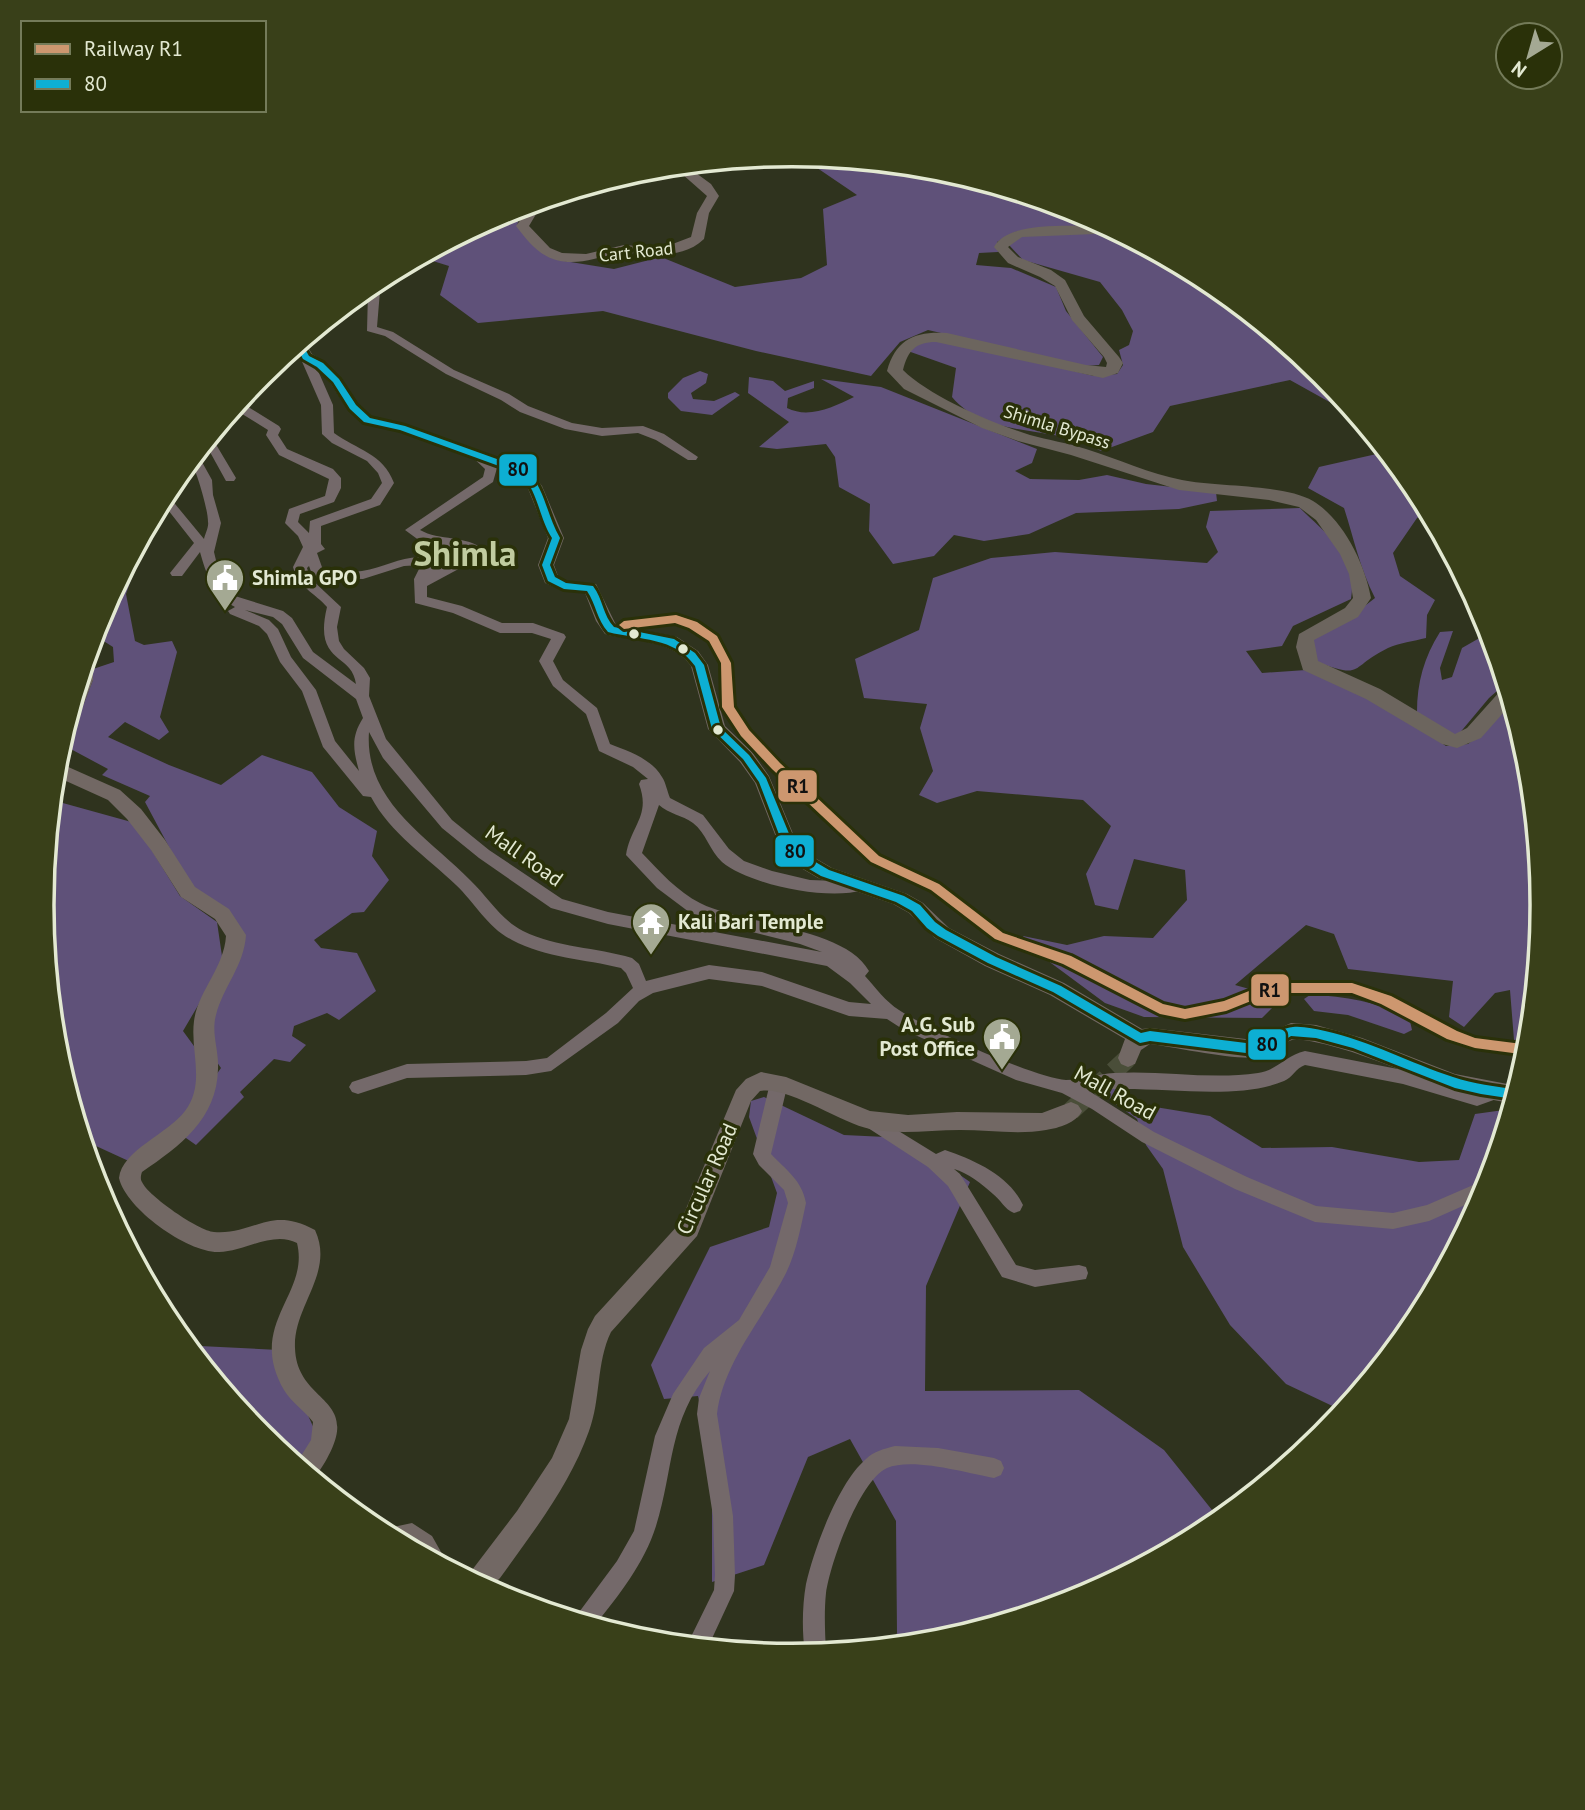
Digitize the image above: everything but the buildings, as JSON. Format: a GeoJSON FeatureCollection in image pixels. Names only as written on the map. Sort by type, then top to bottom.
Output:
{"type":"FeatureCollection","features":[{"type":"Feature","properties":{"kind":"highway","name":"Shimla Bypass"},"geometry":{"type":"LineString","coordinates":[[1092,231],[1019,233],[1003,243],[1002,247],[1009,258],[1053,278],[1063,286],[1078,320],[1111,354],[1115,363],[1112,370],[1103,373],[947,338],[927,336],[912,341],[903,348],[895,371],[910,386],[988,425],[1024,438],[1077,451],[1179,485],[1269,495],[1305,503],[1322,516],[1345,547],[1358,574],[1362,597],[1354,610],[1311,632],[1306,638],[1305,647],[1310,665],[1373,694],[1449,739],[1457,741],[1474,733],[1502,702]]}},
{"type":"Feature","properties":{"kind":"main road","name":"Cart Road"},"geometry":{"type":"LineString","coordinates":[[529,216],[522,226],[550,254],[586,258],[624,249],[671,250],[691,242],[699,235],[704,213],[713,195],[705,185],[687,174]]}},
{"type":"Feature","properties":{"kind":"main road"},"geometry":{"type":"LineString","coordinates":[[304,352],[336,381],[353,407],[367,421],[402,428],[474,453],[524,472],[534,482],[543,517],[556,538],[545,565],[551,579],[564,586],[590,588],[596,594],[606,626],[611,630],[671,641],[692,655],[699,664],[717,729],[746,757],[763,781],[775,817],[792,849],[825,873],[916,908],[931,925],[955,940],[1057,989],[1140,1038]]}},
{"type":"Feature","properties":{"kind":"main road"},"geometry":{"type":"LineString","coordinates":[[66,774],[114,795],[135,814],[188,892],[222,914],[236,935],[231,960],[206,1011],[202,1040],[208,1068],[203,1097],[194,1119],[186,1128],[134,1166],[129,1172],[129,1179],[135,1193],[202,1240],[217,1242],[274,1229],[290,1230],[307,1237],[312,1256],[285,1330],[282,1352],[288,1376],[299,1391],[318,1406],[326,1426],[321,1446],[310,1463]]}},
{"type":"Feature","properties":{"kind":"main road"},"geometry":{"type":"LineString","coordinates":[[1128,1058],[1132,1046],[1140,1038],[1150,1036],[1254,1049],[1265,1047],[1286,1032],[1303,1032],[1354,1044],[1449,1081],[1506,1093]]}},
{"type":"Feature","properties":{"kind":"main road","name":"Circular Road"},"geometry":{"type":"LineString","coordinates":[[485,1575],[513,1538],[577,1434],[596,1335],[689,1229],[747,1091],[761,1081],[779,1083]]}},
{"type":"Feature","properties":{"kind":"main road"},"geometry":{"type":"LineString","coordinates":[[779,1083],[869,1120],[908,1124],[957,1121],[1042,1122],[1056,1119],[1071,1111]]}},
{"type":"Feature","properties":{"kind":"street"},"geometry":{"type":"LineString","coordinates":[[374,297],[371,329],[389,334],[450,373],[505,397],[524,409],[569,426],[602,432],[639,429],[660,437],[692,457]]}},
{"type":"Feature","properties":{"kind":"street"},"geometry":{"type":"LineString","coordinates":[[303,353],[327,405],[328,434],[374,458],[386,472],[388,483],[376,502],[315,524],[315,544],[319,552],[312,557]]}},
{"type":"Feature","properties":{"kind":"street"},"geometry":{"type":"LineString","coordinates":[[244,410],[275,429],[272,435],[283,452],[329,472],[335,478],[335,488],[330,499],[294,512],[291,523],[303,534],[310,547],[318,574],[347,577],[376,572],[417,559],[428,562],[428,569],[419,585],[420,600],[457,609],[500,628],[533,628],[559,637],[546,661],[558,683],[592,712],[604,747],[631,760],[655,778],[663,800],[674,810],[697,817],[727,857],[754,873],[831,889],[846,890],[857,886]]}},
{"type":"Feature","properties":{"kind":"street"},"geometry":{"type":"LineString","coordinates":[[214,448],[230,478]]}},
{"type":"Feature","properties":{"kind":"street"},"geometry":{"type":"LineString","coordinates":[[419,585],[474,555],[477,550],[465,543],[417,536],[411,530],[489,478],[491,468],[474,453]]}},
{"type":"Feature","properties":{"kind":"street"},"geometry":{"type":"LineString","coordinates":[[200,466],[206,480],[215,523],[204,548]]}},
{"type":"Feature","properties":{"kind":"street"},"geometry":{"type":"LineString","coordinates":[[172,506],[204,548],[213,573],[235,602],[278,614],[287,621],[308,655],[362,696]]}},
{"type":"Feature","properties":{"kind":"street"},"geometry":{"type":"LineString","coordinates":[[177,573],[186,563],[190,551],[204,548]]}},
{"type":"Feature","properties":{"kind":"street","name":"Mall Road"},"geometry":{"type":"LineString","coordinates":[[312,557],[300,568],[302,579],[309,588],[324,595],[334,607],[330,620],[332,642],[360,671],[362,696],[379,740],[393,760],[447,824],[557,904],[594,915],[832,961],[856,978],[890,1013],[1022,1076],[1066,1087],[1149,1137],[1241,1183],[1315,1214],[1393,1221],[1429,1213],[1472,1194]]}},
{"type":"Feature","properties":{"kind":"street"},"geometry":{"type":"LineString","coordinates":[[213,573],[207,580],[224,605],[264,623],[273,632],[285,659],[309,690],[328,743],[367,791],[410,836],[447,866],[500,925],[518,936],[540,944],[626,962],[642,991]]}},
{"type":"Feature","properties":{"kind":"street"},"geometry":{"type":"LineString","coordinates":[[371,718],[361,733],[362,752],[366,774],[380,803]]}},
{"type":"Feature","properties":{"kind":"street"},"geometry":{"type":"LineString","coordinates":[[631,760],[653,801],[648,822],[634,852],[636,857],[677,896],[697,909],[832,947],[865,975],[876,993],[876,1000]]}},
{"type":"Feature","properties":{"kind":"street"},"geometry":{"type":"LineString","coordinates":[[358,1087],[407,1071],[526,1068],[551,1064],[584,1042],[612,1018],[627,1000],[642,991],[695,974],[730,973],[762,979],[813,999],[849,1009],[890,1013]]}},
{"type":"Feature","properties":{"kind":"street"},"geometry":{"type":"LineString","coordinates":[[1066,1087],[1115,1080],[1217,1084],[1259,1080],[1281,1075],[1296,1060],[1305,1058],[1404,1077],[1469,1097],[1481,1098],[1506,1093]]}},
{"type":"Feature","properties":{"kind":"street"},"geometry":{"type":"LineString","coordinates":[[701,1638],[724,1591],[723,1516],[707,1414],[709,1398],[718,1374],[783,1260],[797,1203],[790,1184],[762,1154],[779,1083]]}},
{"type":"Feature","properties":{"kind":"street"},"geometry":{"type":"LineString","coordinates":[[869,1120],[938,1166],[954,1180],[1009,1271],[1026,1278],[1079,1273]]}},
{"type":"Feature","properties":{"kind":"street"},"geometry":{"type":"LineString","coordinates":[[938,1166],[939,1161],[945,1158],[969,1166],[1001,1189],[1014,1205]]}},
{"type":"Feature","properties":{"kind":"street"},"geometry":{"type":"LineString","coordinates":[[590,1615],[609,1591],[642,1535],[673,1410],[700,1367],[720,1344],[749,1323]]}},
{"type":"Feature","properties":{"kind":"street"},"geometry":{"type":"LineString","coordinates":[[815,1643],[816,1586],[826,1546],[852,1495],[874,1463],[887,1458],[921,1457],[994,1468]]}},
{"type":"Feature","properties":{"kind":"shaded area"},"geometry":{"type":"Polygon","coordinates":[[[816,167],[889,173],[937,181],[1030,206],[1086,228],[1015,232],[997,242],[998,252],[979,253],[976,265],[1011,268],[1056,287],[1066,311],[1103,357],[1099,365],[1084,366],[928,330],[900,342],[871,376],[756,351],[603,311],[478,323],[440,295],[449,266],[433,261],[519,220],[517,226],[558,260],[614,269],[661,257],[735,287],[801,278],[827,265],[823,209],[857,195],[816,167]]]}},
{"type":"Feature","properties":{"kind":"shaded area"},"geometry":{"type":"Polygon","coordinates":[[[1097,233],[1162,266],[1242,319],[1315,383],[1337,406],[1290,380],[1170,406],[1153,432],[1101,451],[1079,441],[1010,428],[978,417],[964,409],[952,397],[956,368],[905,350],[921,341],[947,340],[1094,376],[1117,374],[1123,365],[1119,350],[1129,345],[1133,331],[1122,310],[1100,282],[1023,260],[1009,245],[1020,236],[1097,233]]]}},
{"type":"Feature","properties":{"kind":"shaded area"},"geometry":{"type":"Polygon","coordinates":[[[700,371],[708,374],[706,383],[691,393],[693,399],[714,401],[735,392],[740,395],[712,415],[681,411],[668,398],[668,393],[683,378],[700,371]]]}},
{"type":"Feature","properties":{"kind":"shaded area"},"geometry":{"type":"Polygon","coordinates":[[[749,377],[773,381],[785,391],[814,381],[814,388],[788,398],[787,408],[804,412],[821,410],[854,397],[821,379],[881,387],[1037,449],[1032,463],[1015,471],[1030,479],[1079,480],[1107,475],[1146,484],[1216,492],[1217,501],[1179,509],[1076,513],[1029,534],[984,541],[954,535],[934,556],[893,564],[869,531],[870,504],[839,487],[835,457],[826,444],[777,449],[759,447],[789,422],[748,393],[749,377]]]}},
{"type":"Feature","properties":{"kind":"shaded area"},"geometry":{"type":"Polygon","coordinates":[[[1376,454],[1420,516],[1393,553],[1400,576],[1435,600],[1427,615],[1426,638],[1392,646],[1349,671],[1314,661],[1301,634],[1348,619],[1375,598],[1361,565],[1344,508],[1308,488],[1319,467],[1376,454]]]}},
{"type":"Feature","properties":{"kind":"shaded area"},"geometry":{"type":"Polygon","coordinates":[[[1300,508],[1339,548],[1350,570],[1351,599],[1293,626],[1282,646],[1246,651],[1262,673],[1306,670],[1363,689],[1446,746],[1468,744],[1504,708],[1517,761],[1529,857],[1529,953],[1518,1039],[1514,1040],[1510,990],[1495,993],[1464,1027],[1449,1017],[1453,981],[1348,969],[1334,934],[1306,925],[1235,985],[1282,998],[1262,1018],[1144,1017],[1105,1003],[1028,946],[1023,936],[1067,945],[1104,936],[1153,938],[1187,900],[1185,870],[1134,859],[1118,910],[1095,905],[1086,874],[1111,826],[1083,800],[977,791],[937,803],[919,795],[933,771],[920,728],[927,704],[864,698],[855,659],[919,630],[933,578],[991,558],[1055,552],[1207,563],[1218,552],[1206,527],[1210,511],[1300,508]]]}},
{"type":"Feature","properties":{"kind":"shaded area"},"geometry":{"type":"Polygon","coordinates":[[[131,575],[126,594],[135,641],[144,645],[172,641],[177,652],[160,717],[169,732],[159,740],[125,722],[108,737],[221,785],[262,755],[312,772],[339,807],[377,831],[372,856],[389,880],[364,912],[352,913],[314,940],[321,948],[357,953],[376,991],[339,1020],[327,1013],[294,1026],[292,1036],[306,1045],[290,1062],[274,1059],[240,1092],[244,1097],[196,1145],[176,1131],[133,1163],[94,1145],[68,1049],[56,953],[54,905],[62,803],[135,823],[180,896],[217,922],[223,963],[183,1031],[210,1068],[181,1124],[221,1068],[195,1031],[235,959],[232,919],[192,890],[145,802],[150,796],[102,775],[108,769],[71,749],[78,719],[93,680],[93,669],[114,662],[113,647],[103,641],[131,575]]]}},
{"type":"Feature","properties":{"kind":"shaded area"},"geometry":{"type":"Polygon","coordinates":[[[1453,631],[1440,668],[1442,680],[1452,677],[1462,648],[1481,637],[1499,690],[1458,735],[1448,735],[1417,712],[1422,670],[1440,632],[1453,631]]]}},
{"type":"Feature","properties":{"kind":"shaded area"},"geometry":{"type":"Polygon","coordinates":[[[1310,995],[1348,998],[1385,1007],[1409,1017],[1412,1030],[1404,1034],[1348,1015],[1314,1011],[1304,999],[1310,995]]]}},
{"type":"Feature","properties":{"kind":"shaded area"},"geometry":{"type":"Polygon","coordinates":[[[1122,1083],[1137,1104],[1210,1116],[1262,1148],[1332,1147],[1419,1162],[1459,1160],[1475,1114],[1502,1110],[1475,1188],[1432,1274],[1378,1354],[1334,1407],[1286,1384],[1230,1325],[1183,1247],[1163,1169],[1146,1145],[1137,1119],[1113,1102],[1100,1088],[1122,1083]]]}},
{"type":"Feature","properties":{"kind":"shaded area"},"geometry":{"type":"Polygon","coordinates":[[[764,1097],[844,1135],[907,1138],[970,1182],[926,1286],[925,1391],[1079,1390],[1164,1450],[1213,1512],[1162,1544],[1075,1587],[984,1618],[896,1636],[896,1521],[850,1439],[808,1457],[764,1565],[712,1582],[712,1458],[698,1396],[664,1399],[651,1365],[710,1247],[769,1227],[777,1193],[749,1117],[751,1101],[764,1097]]]}},
{"type":"Feature","properties":{"kind":"shaded area"},"geometry":{"type":"Polygon","coordinates":[[[201,1346],[279,1350],[315,1431],[307,1461],[237,1392],[201,1346]]]}},
{"type":"Feature","properties":{"kind":"tunnel"},"geometry":{"type":"LineString","coordinates":[[1071,1111],[1128,1058]]}},
{"type":"Feature","properties":{"kind":"rail line","name":"R1"},"geometry":{"type":"LineString","coordinates":[[624,625],[676,619],[693,625],[713,639],[726,663],[728,707],[745,733],[776,766],[875,859],[935,887],[999,936],[1067,960],[1160,1009],[1185,1014],[1226,1006],[1259,992],[1283,988],[1352,988],[1386,1000],[1452,1035],[1475,1043],[1517,1048]]}},
{"type":"Feature","properties":{"kind":"transit line","name":"80"},"geometry":{"type":"LineString","coordinates":[[303,352],[336,381],[353,407],[367,420],[402,428],[524,472],[530,478],[556,538],[546,565],[551,579],[564,586],[590,588],[604,621],[611,630],[671,641],[692,655],[699,665],[717,729],[746,757],[763,781],[785,837],[792,849],[808,863],[825,873],[900,899],[916,908],[942,933],[992,960],[1057,989],[1140,1038],[1150,1036],[1254,1049],[1285,1033],[1297,1031],[1355,1044],[1455,1083],[1507,1093]]}},
{"type":"Feature","properties":{"kind":"place","name":"Shimla GPO"},"geometry":{"type":"Point","coordinates":[225,612]}},
{"type":"Feature","properties":{"kind":"place","name":"Kali Bari Temple"},"geometry":{"type":"Point","coordinates":[651,956]}},
{"type":"Feature","properties":{"kind":"place","name":"A.G. Sub Post Office"},"geometry":{"type":"Point","coordinates":[1002,1071]}},
{"type":"Feature","properties":{"kind":"district","name":"Shimla"},"geometry":{"type":"Point","coordinates":[465,554]}}]}
